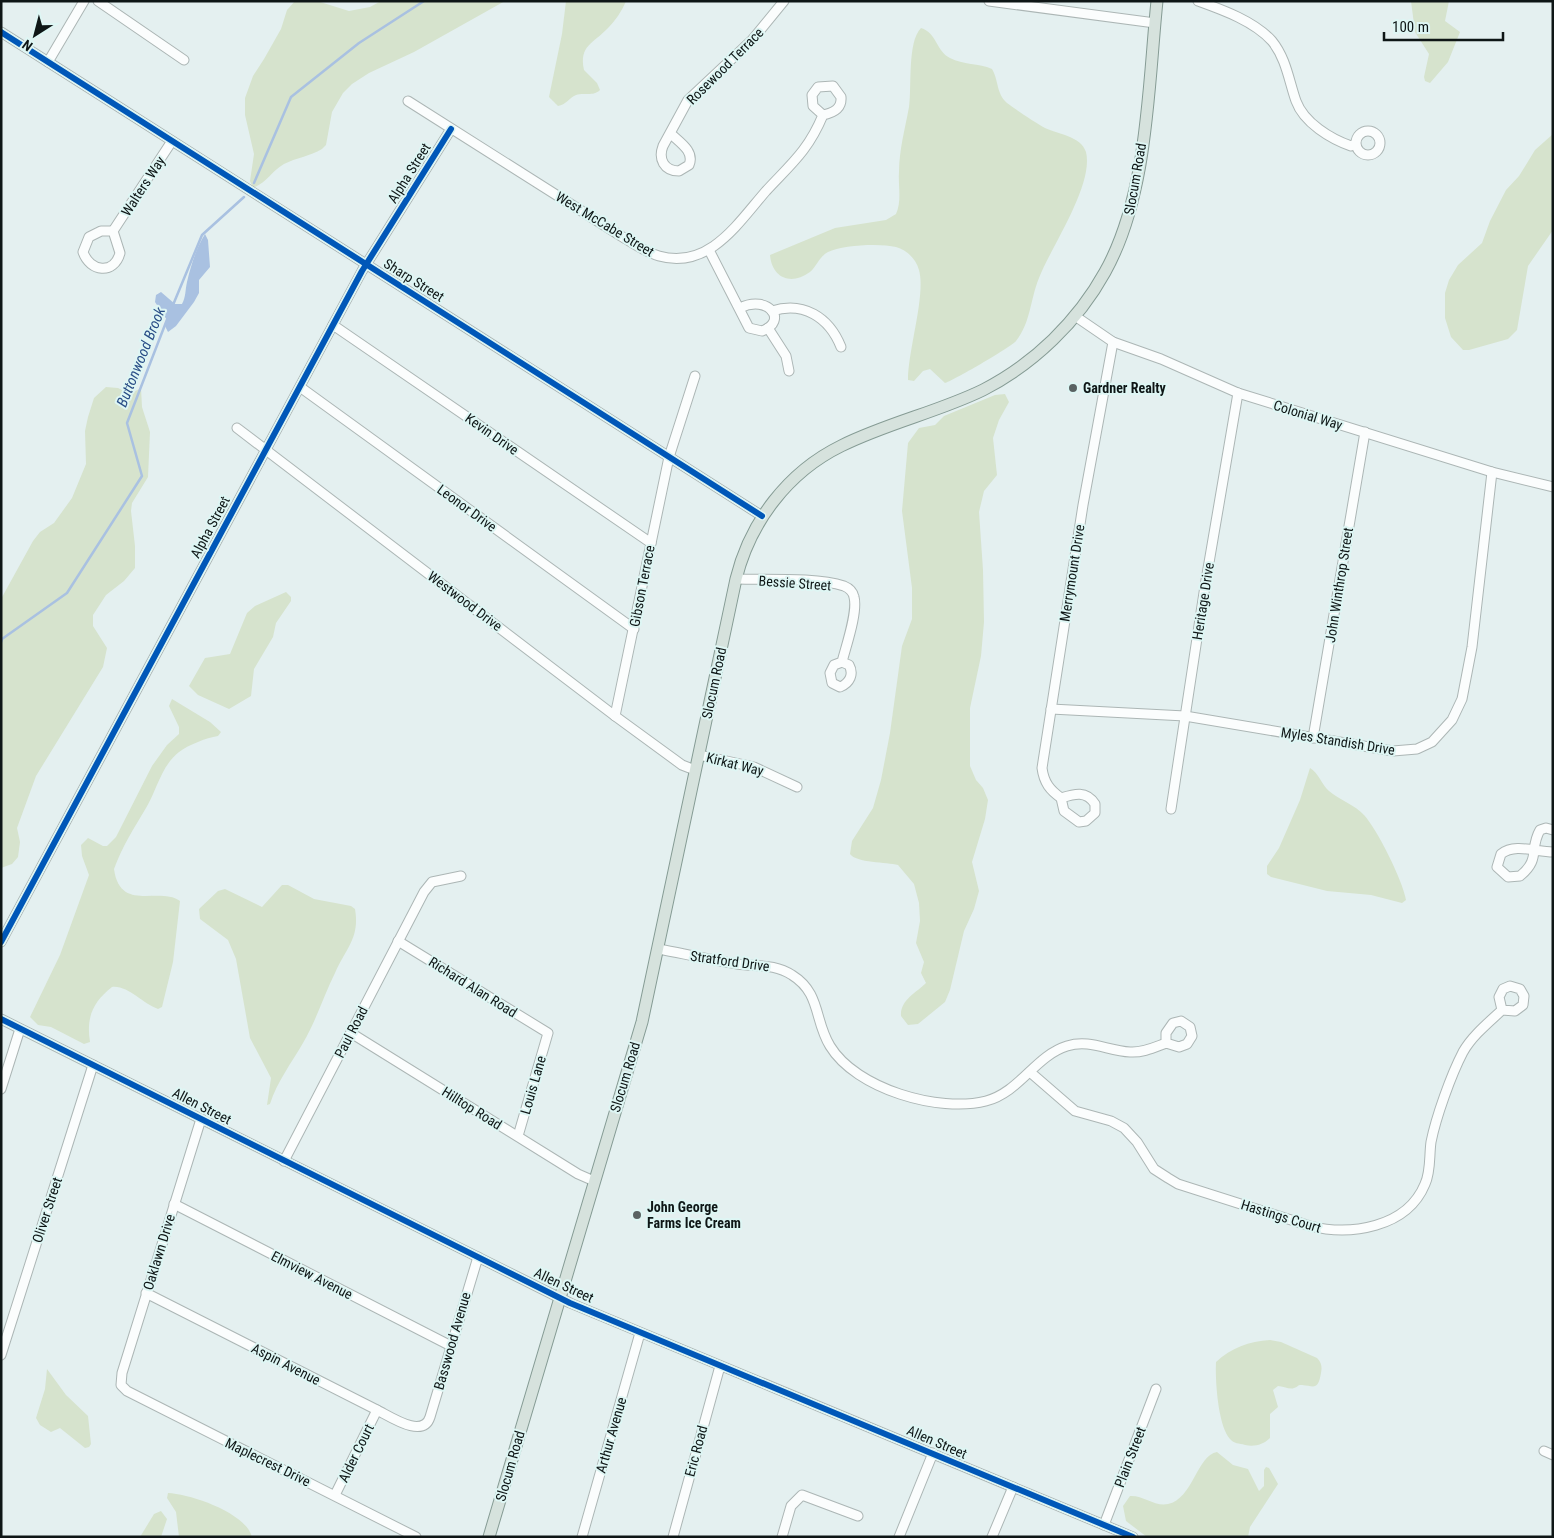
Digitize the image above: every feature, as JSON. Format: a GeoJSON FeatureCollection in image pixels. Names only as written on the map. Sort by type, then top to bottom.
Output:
{"type":"FeatureCollection","features":[{"type":"Feature","properties":{"kind":"main road","name":"Slocum Road"},"geometry":{"type":"LineString","coordinates":[[490,1537],[642,1022],[736,579],[747,545],[762,516],[791,481],[822,457],[850,441],[967,397],[999,381],[1037,354],[1075,316],[1106,271],[1122,236],[1132,206],[1139,172],[1157,1]]}},
{"type":"Feature","properties":{"kind":"street"},"geometry":{"type":"LineString","coordinates":[[48,62],[84,1]]}},
{"type":"Feature","properties":{"kind":"street"},"geometry":{"type":"LineString","coordinates":[[98,1],[184,60]]}},
{"type":"Feature","properties":{"kind":"street","name":"Rosewood Terrace"},"geometry":{"type":"LineString","coordinates":[[670,132],[688,100],[752,40],[784,1]]}},
{"type":"Feature","properties":{"kind":"street"},"geometry":{"type":"LineString","coordinates":[[989,1],[1155,23]]}},
{"type":"Feature","properties":{"kind":"street"},"geometry":{"type":"LineString","coordinates":[[1198,1],[1220,9],[1264,34],[1280,52],[1297,104],[1306,117],[1338,142],[1351,146],[1355,144]]}},
{"type":"Feature","properties":{"kind":"street","name":"Sharp Street"},"geometry":{"type":"LineString","coordinates":[[1,32],[762,516]]}},
{"type":"Feature","properties":{"kind":"street","name":"West McCabe Street"},"geometry":{"type":"LineString","coordinates":[[408,100],[644,250],[659,256],[672,258],[690,256],[708,250],[722,242],[806,149],[822,115]]}},
{"type":"Feature","properties":{"kind":"street","name":"Alpha Street"},"geometry":{"type":"LineString","coordinates":[[1,942],[366,264],[451,129]]}},
{"type":"Feature","properties":{"kind":"street","name":"Walters Way"},"geometry":{"type":"LineString","coordinates":[[113,231],[172,141]]}},
{"type":"Feature","properties":{"kind":"street","name":"Walters Way"},"geometry":{"type":"LineString","coordinates":[[113,231],[119,246],[118,260],[110,268],[96,268],[86,260],[83,252],[84,245],[94,233],[113,231]]}},
{"type":"Feature","properties":{"kind":"street"},"geometry":{"type":"LineString","coordinates":[[708,250],[740,308],[745,323],[752,329],[762,331],[768,328],[774,320],[772,310],[766,306],[756,303],[740,308]]}},
{"type":"Feature","properties":{"kind":"street"},"geometry":{"type":"LineString","coordinates":[[772,310],[791,306],[808,312],[829,326],[841,346]]}},
{"type":"Feature","properties":{"kind":"street","name":"Colonial Way"},"geometry":{"type":"LineString","coordinates":[[1075,316],[1113,342],[1161,360],[1238,394],[1492,472],[1553,487]]}},
{"type":"Feature","properties":{"kind":"street","name":"Kevin Drive"},"geometry":{"type":"LineString","coordinates":[[333,325],[651,542]]}},
{"type":"Feature","properties":{"kind":"street"},"geometry":{"type":"LineString","coordinates":[[768,328],[786,356],[789,371]]}},
{"type":"Feature","properties":{"kind":"street","name":"Merrymount Drive"},"geometry":{"type":"LineString","coordinates":[[1061,798],[1049,788],[1043,775],[1044,754],[1083,506],[1113,342]]}},
{"type":"Feature","properties":{"kind":"street","name":"Gibson Terrace"},"geometry":{"type":"LineString","coordinates":[[615,716],[669,457],[694,376]]}},
{"type":"Feature","properties":{"kind":"street","name":"Leonor Drive"},"geometry":{"type":"LineString","coordinates":[[300,388],[634,629]]}},
{"type":"Feature","properties":{"kind":"street","name":"Heritage Drive"},"geometry":{"type":"LineString","coordinates":[[1171,809],[1238,394]]}},
{"type":"Feature","properties":{"kind":"street","name":"Westwood Drive"},"geometry":{"type":"LineString","coordinates":[[237,428],[615,716],[682,766],[695,770]]}},
{"type":"Feature","properties":{"kind":"street","name":"John Winthrop Street"},"geometry":{"type":"LineString","coordinates":[[1313,738],[1365,432]]}},
{"type":"Feature","properties":{"kind":"street","name":"Myles Standish Drive"},"geometry":{"type":"LineString","coordinates":[[1051,709],[1185,716],[1393,751],[1411,750],[1432,742],[1452,720],[1466,685],[1492,472]]}},
{"type":"Feature","properties":{"kind":"street","name":"Bessie Street"},"geometry":{"type":"LineString","coordinates":[[736,579],[846,587],[852,593],[854,607],[842,662]]}},
{"type":"Feature","properties":{"kind":"street","name":"Kirkat Way"},"geometry":{"type":"LineString","coordinates":[[699,755],[754,767],[797,787]]}},
{"type":"Feature","properties":{"kind":"street"},"geometry":{"type":"LineString","coordinates":[[1553,830],[1546,828],[1540,830],[1533,852],[1553,852]]}},
{"type":"Feature","properties":{"kind":"street","name":"Paul Road"},"geometry":{"type":"LineString","coordinates":[[284,1161],[418,902],[432,882],[461,876]]}},
{"type":"Feature","properties":{"kind":"street","name":"Richard Alan Road"},"geometry":{"type":"LineString","coordinates":[[398,941],[548,1033]]}},
{"type":"Feature","properties":{"kind":"street","name":"Stratford Drive"},"geometry":{"type":"LineString","coordinates":[[659,949],[735,964],[770,966],[787,972],[811,992],[825,1036],[841,1060],[863,1078],[912,1096],[944,1104],[986,1101],[1009,1090],[1047,1056],[1068,1045],[1094,1044],[1136,1052],[1166,1043]]}},
{"type":"Feature","properties":{"kind":"street","name":"Hastings Court"},"geometry":{"type":"LineString","coordinates":[[1030,1072],[1075,1111],[1111,1121],[1124,1128],[1137,1142],[1154,1169],[1178,1184],[1310,1226],[1330,1231],[1349,1231],[1390,1219],[1410,1204],[1420,1193],[1427,1177],[1435,1128],[1460,1059],[1469,1042],[1502,1010]]}},
{"type":"Feature","properties":{"kind":"street","name":"Allen Street"},"geometry":{"type":"LineString","coordinates":[[1,1019],[560,1298],[640,1333],[1133,1537]]}},
{"type":"Feature","properties":{"kind":"street"},"geometry":{"type":"LineString","coordinates":[[1,1090],[20,1029]]}},
{"type":"Feature","properties":{"kind":"street","name":"Hilltop Road"},"geometry":{"type":"LineString","coordinates":[[351,1033],[578,1174],[594,1181]]}},
{"type":"Feature","properties":{"kind":"street","name":"Louis Lane"},"geometry":{"type":"LineString","coordinates":[[518,1136],[548,1033]]}},
{"type":"Feature","properties":{"kind":"street","name":"Oliver Street"},"geometry":{"type":"LineString","coordinates":[[1,1355],[93,1065]]}},
{"type":"Feature","properties":{"kind":"street","name":"Oaklawn Drive"},"geometry":{"type":"LineString","coordinates":[[121,1385],[120,1379],[201,1119]]}},
{"type":"Feature","properties":{"kind":"street","name":"Elmview Avenue"},"geometry":{"type":"LineString","coordinates":[[174,1204],[451,1346]]}},
{"type":"Feature","properties":{"kind":"street","name":"Basswood Avenue"},"geometry":{"type":"LineString","coordinates":[[427,1424],[478,1257]]}},
{"type":"Feature","properties":{"kind":"street","name":"Aspin Avenue"},"geometry":{"type":"LineString","coordinates":[[146,1293],[409,1425],[421,1427],[427,1424]]}},
{"type":"Feature","properties":{"kind":"street","name":"Arthur Avenue"},"geometry":{"type":"LineString","coordinates":[[582,1537],[640,1333]]}},
{"type":"Feature","properties":{"kind":"street","name":"Eric Road"},"geometry":{"type":"LineString","coordinates":[[673,1537],[720,1366]]}},
{"type":"Feature","properties":{"kind":"street","name":"Maplecrest Drive"},"geometry":{"type":"LineString","coordinates":[[121,1385],[126,1391],[336,1495],[416,1537]]}},
{"type":"Feature","properties":{"kind":"street","name":"Plain Street"},"geometry":{"type":"LineString","coordinates":[[1104,1525],[1156,1389]]}},
{"type":"Feature","properties":{"kind":"street","name":"Alder Court"},"geometry":{"type":"LineString","coordinates":[[336,1495],[377,1410]]}},
{"type":"Feature","properties":{"kind":"street"},"geometry":{"type":"LineString","coordinates":[[1544,1451],[1553,1455]]}},
{"type":"Feature","properties":{"kind":"street"},"geometry":{"type":"LineString","coordinates":[[899,1537],[933,1453]]}},
{"type":"Feature","properties":{"kind":"street"},"geometry":{"type":"LineString","coordinates":[[992,1537],[1013,1487]]}},
{"type":"Feature","properties":{"kind":"street"},"geometry":{"type":"LineString","coordinates":[[782,1537],[791,1506],[802,1495],[858,1516]]}},
{"type":"Feature","properties":{"kind":"green space"},"geometry":{"type":"Polygon","coordinates":[[[295,1],[317,1],[349,11],[370,7],[381,1],[505,1],[414,52],[369,73],[352,84],[343,93],[332,112],[326,145],[322,149],[284,164],[262,183],[253,188],[250,181],[254,154],[245,115],[245,98],[253,76],[281,29],[287,10],[295,1]]]}},
{"type":"Feature","properties":{"kind":"green space"},"geometry":{"type":"Polygon","coordinates":[[[566,1],[626,1],[613,22],[585,50],[584,70],[597,83],[600,90],[591,94],[576,95],[558,106],[549,97],[562,34],[566,1]]]}},
{"type":"Feature","properties":{"kind":"green space"},"geometry":{"type":"Polygon","coordinates":[[[1411,1],[1449,1],[1445,21],[1460,32],[1448,62],[1430,83],[1425,81],[1424,77],[1429,54],[1415,32],[1411,1]]]}},
{"type":"Feature","properties":{"kind":"green space"},"geometry":{"type":"Polygon","coordinates":[[[921,28],[934,38],[945,55],[950,58],[992,69],[1003,99],[1045,128],[1079,142],[1086,152],[1087,166],[1078,198],[1039,278],[1021,334],[1016,341],[1004,350],[945,383],[930,369],[923,371],[914,381],[908,380],[919,308],[921,281],[918,266],[907,253],[900,248],[881,245],[861,245],[842,248],[825,254],[810,272],[790,279],[779,274],[774,269],[770,255],[835,228],[886,220],[896,214],[899,198],[900,156],[909,107],[912,54],[921,28]]]}},
{"type":"Feature","properties":{"kind":"green space"},"geometry":{"type":"Polygon","coordinates":[[[1553,134],[1553,230],[1528,266],[1517,330],[1508,339],[1463,350],[1451,337],[1445,318],[1445,293],[1449,280],[1458,265],[1482,243],[1490,221],[1506,190],[1519,176],[1535,150],[1553,134]]]}},
{"type":"Feature","properties":{"kind":"green space"},"geometry":{"type":"Polygon","coordinates":[[[106,387],[118,388],[130,394],[141,388],[142,407],[150,432],[148,477],[132,503],[131,511],[135,546],[135,568],[124,581],[106,595],[93,615],[93,626],[107,648],[103,667],[36,776],[17,828],[20,842],[18,857],[12,864],[1,868],[1,599],[33,541],[40,532],[54,523],[72,498],[86,464],[85,431],[88,417],[94,398],[106,387]]]}},
{"type":"Feature","properties":{"kind":"green space"},"geometry":{"type":"Polygon","coordinates":[[[1005,394],[1009,402],[999,420],[993,438],[997,475],[984,491],[979,512],[984,622],[981,656],[970,708],[970,766],[988,800],[985,819],[972,862],[979,891],[974,909],[964,931],[950,990],[945,1002],[918,1024],[908,1025],[901,1016],[901,1010],[909,997],[926,983],[921,973],[924,962],[916,943],[920,921],[919,903],[914,884],[898,865],[865,861],[850,854],[852,841],[873,808],[881,780],[890,733],[902,646],[912,619],[912,588],[902,511],[908,443],[919,428],[935,425],[944,416],[995,395],[1005,394]]]}},
{"type":"Feature","properties":{"kind":"green space"},"geometry":{"type":"Polygon","coordinates":[[[286,592],[291,597],[291,601],[276,623],[273,637],[254,669],[251,696],[229,709],[198,695],[189,686],[205,658],[230,654],[247,613],[255,606],[286,592]]]}},
{"type":"Feature","properties":{"kind":"green space"},"geometry":{"type":"Polygon","coordinates":[[[172,699],[210,722],[221,732],[218,736],[197,742],[183,749],[168,764],[150,801],[124,845],[114,869],[118,882],[124,890],[132,895],[171,897],[180,901],[173,962],[162,1007],[158,1009],[152,1007],[124,989],[112,987],[100,998],[92,1011],[89,1025],[90,1042],[84,1044],[51,1027],[38,1025],[30,1017],[60,955],[89,875],[82,856],[81,845],[88,838],[103,846],[107,846],[116,837],[152,766],[167,745],[179,734],[179,727],[169,706],[172,699]]]}},
{"type":"Feature","properties":{"kind":"green space"},"geometry":{"type":"Polygon","coordinates":[[[1310,768],[1329,791],[1356,808],[1369,822],[1395,868],[1406,900],[1402,903],[1371,895],[1327,891],[1271,877],[1267,874],[1267,866],[1279,848],[1300,800],[1310,768]]]}},
{"type":"Feature","properties":{"kind":"green space"},"geometry":{"type":"Polygon","coordinates":[[[282,885],[288,885],[314,899],[351,906],[355,909],[356,928],[308,1035],[281,1080],[270,1104],[267,1105],[271,1078],[250,1038],[236,959],[228,940],[200,919],[199,909],[218,891],[225,889],[262,907],[282,885]]]}},
{"type":"Feature","properties":{"kind":"green space"},"geometry":{"type":"Polygon","coordinates":[[[1270,1340],[1281,1342],[1317,1358],[1321,1365],[1320,1379],[1315,1386],[1300,1385],[1291,1389],[1278,1386],[1273,1390],[1278,1407],[1270,1414],[1270,1438],[1255,1446],[1235,1443],[1226,1433],[1220,1414],[1216,1362],[1241,1346],[1270,1340]]]}},
{"type":"Feature","properties":{"kind":"green space"},"geometry":{"type":"Polygon","coordinates":[[[47,1369],[66,1395],[88,1416],[91,1444],[89,1447],[85,1448],[60,1428],[51,1432],[40,1425],[36,1418],[45,1389],[47,1369]]]}},
{"type":"Feature","properties":{"kind":"green space"},"geometry":{"type":"Polygon","coordinates":[[[1217,1452],[1233,1465],[1248,1469],[1259,1491],[1264,1486],[1264,1470],[1266,1467],[1269,1468],[1278,1484],[1250,1527],[1248,1537],[1147,1537],[1126,1521],[1123,1506],[1130,1496],[1163,1504],[1176,1500],[1189,1486],[1204,1461],[1210,1455],[1217,1452]]]}},
{"type":"Feature","properties":{"kind":"green space"},"geometry":{"type":"Polygon","coordinates":[[[168,1493],[190,1497],[216,1506],[240,1520],[248,1528],[252,1537],[179,1537],[176,1512],[167,1498],[168,1493]]]}},
{"type":"Feature","properties":{"kind":"green space"},"geometry":{"type":"Polygon","coordinates":[[[161,1511],[167,1519],[161,1537],[140,1537],[154,1514],[161,1511]]]}},
{"type":"Feature","properties":{"kind":"water"},"geometry":{"type":"Polygon","coordinates":[[[205,234],[208,240],[210,267],[199,280],[199,293],[194,302],[176,326],[168,332],[165,326],[167,320],[155,302],[156,295],[161,292],[175,304],[182,304],[192,263],[205,234]]]}},
{"type":"Feature","properties":{"kind":"waterway","name":"Buttonwood Brook"},"geometry":{"type":"LineString","coordinates":[[254,183],[291,97],[359,43],[424,1]]}},
{"type":"Feature","properties":{"kind":"waterway","name":"Buttonwood Brook"},"geometry":{"type":"LineString","coordinates":[[173,305],[202,235],[244,197]]}},
{"type":"Feature","properties":{"kind":"waterway","name":"Buttonwood Brook"},"geometry":{"type":"LineString","coordinates":[[1,642],[2,639],[67,593],[142,476],[127,423],[168,317]]}},
{"type":"Feature","properties":{"kind":"cycle path"},"geometry":{"type":"LineString","coordinates":[[1,32],[762,516]]}},
{"type":"Feature","properties":{"kind":"cycle path"},"geometry":{"type":"LineString","coordinates":[[1,942],[362,271],[451,129]]}},
{"type":"Feature","properties":{"kind":"cycle path"},"geometry":{"type":"LineString","coordinates":[[1,1019],[570,1303],[1133,1537]]}},
{"type":"Feature","properties":{"kind":"place","name":"Gardner Realty"},"geometry":{"type":"Point","coordinates":[1073,388]}},
{"type":"Feature","properties":{"kind":"place","name":"John George Farms Ice Cream"},"geometry":{"type":"Point","coordinates":[637,1215]}}]}
